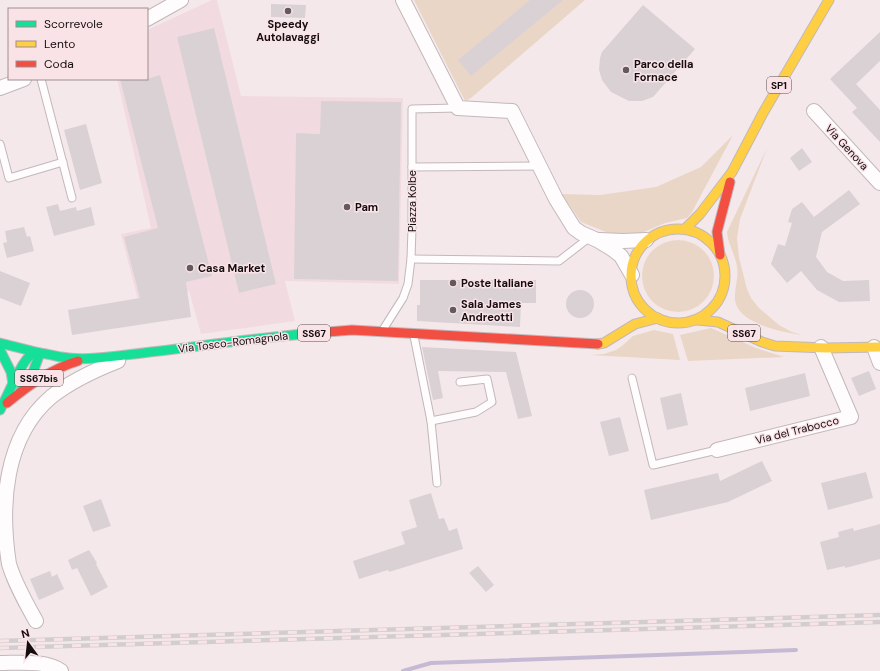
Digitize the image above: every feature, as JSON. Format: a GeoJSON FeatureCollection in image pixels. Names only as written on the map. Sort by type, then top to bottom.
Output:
{"type":"FeatureCollection","features":[{"type":"Feature","properties":{"kind":"main road","name":"SP1"},"geometry":{"type":"LineString","coordinates":[[685,229],[700,214],[732,172],[763,113],[829,0]]}},
{"type":"Feature","properties":{"kind":"main road","name":"SP1"},"geometry":{"type":"LineString","coordinates":[[720,255],[717,232],[732,172]]}},
{"type":"Feature","properties":{"kind":"main road"},"geometry":{"type":"LineString","coordinates":[[646,240],[656,234],[666,231],[685,229],[706,238],[720,255],[725,270],[721,297],[712,309],[697,320]]}},
{"type":"Feature","properties":{"kind":"main road","name":"SS67"},"geometry":{"type":"LineString","coordinates":[[646,240],[635,256],[632,275],[639,301],[648,311],[658,318],[674,322],[697,320],[720,322],[763,342],[774,345],[877,347]]}},
{"type":"Feature","properties":{"kind":"main road"},"geometry":{"type":"LineString","coordinates":[[723,288],[728,306]]}},
{"type":"Feature","properties":{"kind":"main road"},"geometry":{"type":"LineString","coordinates":[[630,308],[636,294]]}},
{"type":"Feature","properties":{"kind":"main road","name":"SS67"},"geometry":{"type":"LineString","coordinates":[[575,344],[604,343],[635,324],[658,318]]}},
{"type":"Feature","properties":{"kind":"main road","name":"SS67"},"geometry":{"type":"LineString","coordinates":[[738,321],[769,338],[792,346]]}},
{"type":"Feature","properties":{"kind":"main road","name":"SS67"},"geometry":{"type":"LineString","coordinates":[[575,344],[606,333],[619,323]]}},
{"type":"Feature","properties":{"kind":"main road","name":"Via Tosco-Romagnola"},"geometry":{"type":"LineString","coordinates":[[0,343],[61,357],[85,359],[137,354],[282,335],[352,330],[575,344]]}},
{"type":"Feature","properties":{"kind":"main road","name":"SS67bis"},"geometry":{"type":"LineString","coordinates":[[0,350],[11,372],[13,384]]}},
{"type":"Feature","properties":{"kind":"main road","name":"SS67bis"},"geometry":{"type":"LineString","coordinates":[[0,410],[27,358],[31,355],[40,353]]}},
{"type":"Feature","properties":{"kind":"main road","name":"SS67bis"},"geometry":{"type":"LineString","coordinates":[[20,392],[33,372],[40,353]]}},
{"type":"Feature","properties":{"kind":"main road","name":"SS67bis"},"geometry":{"type":"LineString","coordinates":[[0,410],[20,392],[50,371],[69,363],[85,359]]}},
{"type":"Feature","properties":{"kind":"street"},"geometry":{"type":"LineString","coordinates":[[148,18],[181,0]]}},
{"type":"Feature","properties":{"kind":"street"},"geometry":{"type":"LineString","coordinates":[[403,0],[458,108]]}},
{"type":"Feature","properties":{"kind":"street"},"geometry":{"type":"LineString","coordinates":[[0,88],[21,80]]}},
{"type":"Feature","properties":{"kind":"street","name":"Piazza Kolbe"},"geometry":{"type":"LineString","coordinates":[[458,108],[512,111],[574,228],[594,238],[621,256],[632,275]]}},
{"type":"Feature","properties":{"kind":"street","name":"Via Genova"},"geometry":{"type":"LineString","coordinates":[[814,111],[880,183]]}},
{"type":"Feature","properties":{"kind":"street","name":"Piazza Kolbe"},"geometry":{"type":"LineString","coordinates":[[594,238],[623,241],[646,240]]}},
{"type":"Feature","properties":{"kind":"street","name":"Via del Trabocco"},"geometry":{"type":"LineString","coordinates":[[717,450],[851,417],[821,347]]}},
{"type":"Feature","properties":{"kind":"street"},"geometry":{"type":"LineString","coordinates":[[877,347],[880,363]]}},
{"type":"Feature","properties":{"kind":"street"},"geometry":{"type":"LineString","coordinates":[[36,621],[4,564],[1,506],[2,491],[7,466],[12,451],[24,427],[42,405],[64,388],[91,373],[137,354]]}},
{"type":"Feature","properties":{"kind":"street"},"geometry":{"type":"LineString","coordinates":[[0,663],[51,665],[61,671]]}},
{"type":"Feature","properties":{"kind":"lane"},"geometry":{"type":"LineString","coordinates":[[42,80],[72,198]]}},
{"type":"Feature","properties":{"kind":"lane","name":"Piazza Kolbe"},"geometry":{"type":"LineString","coordinates":[[382,332],[406,292],[408,284],[412,249],[412,109],[458,108]]}},
{"type":"Feature","properties":{"kind":"lane"},"geometry":{"type":"LineString","coordinates":[[0,144],[9,178],[63,162]]}},
{"type":"Feature","properties":{"kind":"lane"},"geometry":{"type":"LineString","coordinates":[[412,167],[540,166]]}},
{"type":"Feature","properties":{"kind":"lane"},"geometry":{"type":"LineString","coordinates":[[411,259],[559,261],[594,238]]}},
{"type":"Feature","properties":{"kind":"lane"},"geometry":{"type":"LineString","coordinates":[[413,334],[431,421],[437,483]]}},
{"type":"Feature","properties":{"kind":"lane"},"geometry":{"type":"LineString","coordinates":[[632,378],[654,465],[717,450]]}},
{"type":"Feature","properties":{"kind":"lane"},"geometry":{"type":"LineString","coordinates":[[431,421],[476,412],[492,402],[487,379],[460,382]]}},
{"type":"Feature","properties":{"kind":"shaded area"},"geometry":{"type":"Polygon","coordinates":[[[212,0],[217,0],[241,96],[403,98],[399,284],[285,281],[295,321],[201,334],[189,291],[138,300],[121,234],[151,228],[117,80],[148,80],[148,30],[212,0]]]}},
{"type":"Feature","properties":{"kind":"shaded area"},"geometry":{"type":"Polygon","coordinates":[[[414,0],[585,0],[471,98],[465,101],[414,0]]]}},
{"type":"Feature","properties":{"kind":"shaded area"},"geometry":{"type":"Polygon","coordinates":[[[733,135],[692,212],[687,218],[665,223],[632,237],[606,232],[581,222],[562,194],[600,195],[656,187],[701,167],[733,135]]]}},
{"type":"Feature","properties":{"kind":"shaded area"},"geometry":{"type":"Polygon","coordinates":[[[767,148],[740,219],[737,238],[739,257],[747,289],[751,298],[759,308],[779,325],[792,332],[802,335],[773,329],[753,321],[744,315],[738,308],[735,300],[737,267],[727,232],[767,148]]]}},
{"type":"Feature","properties":{"kind":"shaded area"},"geometry":{"type":"Polygon","coordinates":[[[678,240],[698,246],[708,256],[714,276],[708,296],[698,306],[678,312],[658,306],[648,296],[642,276],[648,256],[658,246],[678,240]]]}},
{"type":"Feature","properties":{"kind":"shaded area"},"geometry":{"type":"Polygon","coordinates":[[[711,328],[756,348],[784,357],[688,361],[680,335],[711,328]]]}},
{"type":"Feature","properties":{"kind":"shaded area"},"geometry":{"type":"Polygon","coordinates":[[[654,330],[673,334],[680,360],[590,355],[604,354],[616,350],[633,336],[654,330]]]}},
{"type":"Feature","properties":{"kind":"building"},"geometry":{"type":"Polygon","coordinates":[[[530,0],[563,0],[471,76],[458,60],[530,0]]]}},
{"type":"Feature","properties":{"kind":"building","name":"Speedy Autolavaggi"},"geometry":{"type":"Polygon","coordinates":[[[271,4],[306,5],[305,18],[271,17],[271,4]]]}},
{"type":"Feature","properties":{"kind":"building"},"geometry":{"type":"Polygon","coordinates":[[[643,5],[695,49],[653,97],[642,101],[629,101],[611,92],[602,80],[599,70],[600,58],[602,52],[643,5]]]}},
{"type":"Feature","properties":{"kind":"building"},"geometry":{"type":"Polygon","coordinates":[[[214,28],[276,284],[239,293],[177,37],[214,28]]]}},
{"type":"Feature","properties":{"kind":"building"},"geometry":{"type":"Polygon","coordinates":[[[880,32],[880,61],[856,84],[880,110],[880,142],[852,112],[857,108],[830,79],[880,32]]]}},
{"type":"Feature","properties":{"kind":"building"},"geometry":{"type":"Polygon","coordinates":[[[160,75],[212,276],[186,282],[191,317],[72,335],[68,310],[140,298],[124,237],[158,228],[120,80],[148,80],[148,79],[160,75]]]}},
{"type":"Feature","properties":{"kind":"building","name":"Pam"},"geometry":{"type":"Polygon","coordinates":[[[321,101],[401,102],[398,281],[294,279],[296,133],[320,134],[321,101]]]}},
{"type":"Feature","properties":{"kind":"building"},"geometry":{"type":"Polygon","coordinates":[[[86,124],[102,183],[80,190],[64,130],[86,124]]]}},
{"type":"Feature","properties":{"kind":"building"},"geometry":{"type":"Polygon","coordinates":[[[802,148],[812,162],[799,171],[790,158],[802,148]]]}},
{"type":"Feature","properties":{"kind":"building"},"geometry":{"type":"Polygon","coordinates":[[[849,190],[860,204],[822,232],[816,257],[827,272],[843,281],[869,280],[870,301],[839,302],[817,290],[801,271],[787,283],[771,264],[778,244],[785,246],[792,223],[788,222],[792,209],[802,202],[814,217],[849,190]]]}},
{"type":"Feature","properties":{"kind":"building"},"geometry":{"type":"Polygon","coordinates":[[[58,204],[60,211],[76,207],[77,211],[91,207],[95,225],[54,236],[46,207],[58,204]]]}},
{"type":"Feature","properties":{"kind":"building"},"geometry":{"type":"Polygon","coordinates":[[[24,227],[27,237],[30,236],[34,251],[7,258],[3,243],[7,242],[5,231],[24,227]]]}},
{"type":"Feature","properties":{"kind":"building"},"geometry":{"type":"Polygon","coordinates":[[[0,271],[30,283],[21,306],[0,298],[0,271]]]}},
{"type":"Feature","properties":{"kind":"building"},"geometry":{"type":"Polygon","coordinates":[[[420,280],[536,280],[536,303],[521,303],[520,327],[417,321],[417,305],[420,305],[420,280]]]}},
{"type":"Feature","properties":{"kind":"building"},"geometry":{"type":"Polygon","coordinates":[[[580,290],[590,294],[594,304],[590,314],[580,318],[570,314],[566,304],[570,294],[580,290]]]}},
{"type":"Feature","properties":{"kind":"building"},"geometry":{"type":"Polygon","coordinates":[[[422,347],[516,352],[532,416],[518,419],[506,372],[438,371],[443,398],[433,400],[422,347]]]}},
{"type":"Feature","properties":{"kind":"building"},"geometry":{"type":"Polygon","coordinates":[[[869,371],[876,389],[859,396],[851,378],[869,371]]]}},
{"type":"Feature","properties":{"kind":"building"},"geometry":{"type":"Polygon","coordinates":[[[805,373],[810,396],[750,411],[745,388],[805,373]]]}},
{"type":"Feature","properties":{"kind":"building"},"geometry":{"type":"Polygon","coordinates":[[[681,393],[688,425],[667,430],[660,398],[681,393]]]}},
{"type":"Feature","properties":{"kind":"building"},"geometry":{"type":"Polygon","coordinates":[[[620,417],[629,451],[609,456],[600,422],[620,417]]]}},
{"type":"Feature","properties":{"kind":"building"},"geometry":{"type":"Polygon","coordinates":[[[762,461],[772,481],[728,502],[651,520],[644,490],[718,473],[720,481],[762,461]]]}},
{"type":"Feature","properties":{"kind":"building"},"geometry":{"type":"Polygon","coordinates":[[[866,472],[873,498],[828,510],[821,483],[866,472]]]}},
{"type":"Feature","properties":{"kind":"building"},"geometry":{"type":"Polygon","coordinates":[[[431,493],[439,519],[444,518],[449,531],[457,528],[463,549],[389,572],[388,570],[359,579],[353,561],[405,544],[401,532],[417,527],[409,500],[431,493]]]}},
{"type":"Feature","properties":{"kind":"building"},"geometry":{"type":"Polygon","coordinates":[[[101,499],[111,526],[93,532],[83,506],[101,499]]]}},
{"type":"Feature","properties":{"kind":"building"},"geometry":{"type":"Polygon","coordinates":[[[880,524],[880,559],[845,568],[845,566],[827,570],[820,542],[839,537],[838,532],[853,528],[854,531],[880,524]]]}},
{"type":"Feature","properties":{"kind":"building"},"geometry":{"type":"Polygon","coordinates":[[[89,550],[108,587],[91,596],[77,568],[72,570],[68,560],[89,550]]]}},
{"type":"Feature","properties":{"kind":"building"},"geometry":{"type":"Polygon","coordinates":[[[478,566],[494,585],[486,592],[469,573],[478,566]]]}},
{"type":"Feature","properties":{"kind":"building"},"geometry":{"type":"Polygon","coordinates":[[[50,571],[52,577],[57,574],[64,589],[39,600],[30,579],[50,571]]]}},
{"type":"Feature","properties":{"kind":"waterway"},"geometry":{"type":"LineString","coordinates":[[403,671],[431,663],[796,650]]}},
{"type":"Feature","properties":{"kind":"railway"},"geometry":{"type":"LineString","coordinates":[[0,641],[880,615]]}},
{"type":"Feature","properties":{"kind":"railway"},"geometry":{"type":"LineString","coordinates":[[0,648],[880,622]]}},
{"type":"Feature","properties":{"kind":"traffic: fast"},"geometry":{"type":"LineString","coordinates":[[0,410],[23,364],[31,355],[38,353],[84,359],[315,333]]}},
{"type":"Feature","properties":{"kind":"traffic: fast"},"geometry":{"type":"LineString","coordinates":[[0,343],[40,353],[33,372],[20,392]]}},
{"type":"Feature","properties":{"kind":"traffic: fast"},"geometry":{"type":"LineString","coordinates":[[0,350],[11,372],[13,384]]}},
{"type":"Feature","properties":{"kind":"traffic: slow"},"geometry":{"type":"LineString","coordinates":[[685,229],[700,214],[732,172],[763,113],[829,0]]}},
{"type":"Feature","properties":{"kind":"traffic: slow"},"geometry":{"type":"LineString","coordinates":[[678,229],[696,233],[711,243],[721,258],[725,276],[721,294],[711,309],[696,319],[678,323],[660,319],[645,309],[635,294],[631,276],[635,258],[645,243],[660,233],[678,229]]}},
{"type":"Feature","properties":{"kind":"traffic: slow"},"geometry":{"type":"LineString","coordinates":[[598,344],[604,343],[635,324],[658,318]]}},
{"type":"Feature","properties":{"kind":"traffic: slow"},"geometry":{"type":"LineString","coordinates":[[697,320],[718,322],[762,342],[775,346],[826,348],[880,347]]}},
{"type":"Feature","properties":{"kind":"traffic: jam"},"geometry":{"type":"LineString","coordinates":[[720,255],[717,232],[730,182]]}},
{"type":"Feature","properties":{"kind":"traffic: jam"},"geometry":{"type":"LineString","coordinates":[[315,333],[352,330],[598,344]]}},
{"type":"Feature","properties":{"kind":"traffic: jam"},"geometry":{"type":"LineString","coordinates":[[7,403],[49,373],[78,361]]}},
{"type":"Feature","properties":{"kind":"place","name":"Speedy Autolavaggi"},"geometry":{"type":"Point","coordinates":[288,11]}},
{"type":"Feature","properties":{"kind":"place","name":"Parco della Fornace"},"geometry":{"type":"Point","coordinates":[626,70]}},
{"type":"Feature","properties":{"kind":"place","name":"Pam"},"geometry":{"type":"Point","coordinates":[347,207]}},
{"type":"Feature","properties":{"kind":"place","name":"Casa Market"},"geometry":{"type":"Point","coordinates":[190,268]}},
{"type":"Feature","properties":{"kind":"place","name":"Poste Italiane"},"geometry":{"type":"Point","coordinates":[453,283]}},
{"type":"Feature","properties":{"kind":"place","name":"Sala James Andreotti"},"geometry":{"type":"Point","coordinates":[453,310]}}]}
